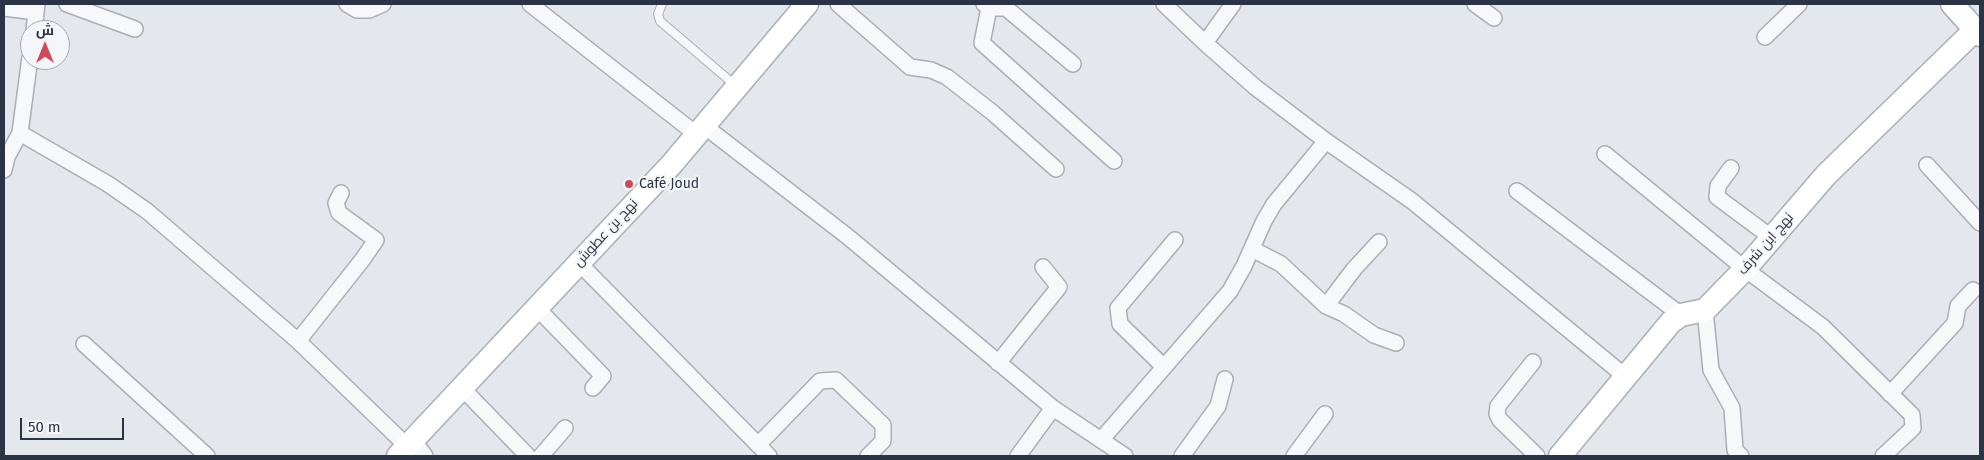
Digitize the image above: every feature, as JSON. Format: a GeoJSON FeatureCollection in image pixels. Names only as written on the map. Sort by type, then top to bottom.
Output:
{"type":"FeatureCollection","features":[{"type":"Feature","properties":{"kind":"street"},"geometry":{"type":"LineString","coordinates":[[67,4],[135,29]]}},
{"type":"Feature","properties":{"kind":"street"},"geometry":{"type":"LineString","coordinates":[[347,4],[357,10],[369,10],[383,4]]}},
{"type":"Feature","properties":{"kind":"street"},"geometry":{"type":"LineString","coordinates":[[530,4],[847,236],[1053,408],[1126,456]]}},
{"type":"Feature","properties":{"kind":"street","name":"نهج بن عطوش"},"geometry":{"type":"LineString","coordinates":[[411,450],[462,388],[671,165],[806,4]]}},
{"type":"Feature","properties":{"kind":"street"},"geometry":{"type":"LineString","coordinates":[[838,4],[910,67],[931,70],[947,77],[993,113],[1056,169]]}},
{"type":"Feature","properties":{"kind":"street"},"geometry":{"type":"LineString","coordinates":[[1164,4],[1255,87],[1326,141],[1412,201],[1626,377]]}},
{"type":"Feature","properties":{"kind":"street"},"geometry":{"type":"LineString","coordinates":[[1205,43],[1233,4]]}},
{"type":"Feature","properties":{"kind":"street"},"geometry":{"type":"LineString","coordinates":[[1475,4],[1494,18]]}},
{"type":"Feature","properties":{"kind":"street"},"geometry":{"type":"LineString","coordinates":[[1765,37],[1799,4]]}},
{"type":"Feature","properties":{"kind":"street"},"geometry":{"type":"LineString","coordinates":[[1952,4],[1978,32]]}},
{"type":"Feature","properties":{"kind":"street"},"geometry":{"type":"LineString","coordinates":[[1073,64],[1006,8],[987,6],[982,43],[1114,161]]}},
{"type":"Feature","properties":{"kind":"street"},"geometry":{"type":"LineString","coordinates":[[4,8],[37,8]]}},
{"type":"Feature","properties":{"kind":"street","name":"نهج ابن شرف"},"geometry":{"type":"LineString","coordinates":[[1705,310],[1745,269],[1826,175],[1978,32]]}},
{"type":"Feature","properties":{"kind":"street"},"geometry":{"type":"LineString","coordinates":[[4,170],[7,157],[20,133],[28,70]]}},
{"type":"Feature","properties":{"kind":"street"},"geometry":{"type":"LineString","coordinates":[[20,133],[108,184],[147,211],[298,341],[411,450]]}},
{"type":"Feature","properties":{"kind":"street"},"geometry":{"type":"LineString","coordinates":[[1100,440],[1230,291],[1274,204],[1326,141]]}},
{"type":"Feature","properties":{"kind":"street"},"geometry":{"type":"LineString","coordinates":[[1605,154],[1745,269],[1823,327],[1912,416],[1913,428],[1883,456]]}},
{"type":"Feature","properties":{"kind":"street"},"geometry":{"type":"LineString","coordinates":[[1927,165],[1980,223]]}},
{"type":"Feature","properties":{"kind":"street"},"geometry":{"type":"LineString","coordinates":[[1731,168],[1718,186],[1716,197],[1772,238]]}},
{"type":"Feature","properties":{"kind":"street"},"geometry":{"type":"LineString","coordinates":[[1517,191],[1681,315]]}},
{"type":"Feature","properties":{"kind":"street"},"geometry":{"type":"LineString","coordinates":[[298,341],[376,240],[339,212],[336,203],[341,193]]}},
{"type":"Feature","properties":{"kind":"street"},"geometry":{"type":"LineString","coordinates":[[1164,368],[1120,324],[1118,308],[1175,240]]}},
{"type":"Feature","properties":{"kind":"street"},"geometry":{"type":"LineString","coordinates":[[1326,306],[1354,269],[1379,242]]}},
{"type":"Feature","properties":{"kind":"street"},"geometry":{"type":"LineString","coordinates":[[1252,250],[1281,264],[1326,306],[1344,314],[1374,334],[1396,343]]}},
{"type":"Feature","properties":{"kind":"street"},"geometry":{"type":"LineString","coordinates":[[579,263],[769,456]]}},
{"type":"Feature","properties":{"kind":"street"},"geometry":{"type":"LineString","coordinates":[[998,363],[1059,288],[1043,267]]}},
{"type":"Feature","properties":{"kind":"street"},"geometry":{"type":"LineString","coordinates":[[1890,394],[1955,322],[1958,306],[1973,290]]}},
{"type":"Feature","properties":{"kind":"street"},"geometry":{"type":"LineString","coordinates":[[537,308],[603,376],[593,388]]}},
{"type":"Feature","properties":{"kind":"street"},"geometry":{"type":"LineString","coordinates":[[1560,456],[1672,322],[1681,315],[1705,310],[1711,370],[1732,408],[1735,450],[1741,456]]}},
{"type":"Feature","properties":{"kind":"street"},"geometry":{"type":"LineString","coordinates":[[84,344],[207,456]]}},
{"type":"Feature","properties":{"kind":"street"},"geometry":{"type":"LineString","coordinates":[[1533,362],[1498,406],[1496,414],[1536,456]]}},
{"type":"Feature","properties":{"kind":"street"},"geometry":{"type":"LineString","coordinates":[[1182,456],[1218,406],[1225,379]]}},
{"type":"Feature","properties":{"kind":"street"},"geometry":{"type":"LineString","coordinates":[[758,445],[820,381],[836,380],[883,425],[883,441],[868,456]]}},
{"type":"Feature","properties":{"kind":"street"},"geometry":{"type":"LineString","coordinates":[[462,388],[528,456]]}},
{"type":"Feature","properties":{"kind":"street"},"geometry":{"type":"LineString","coordinates":[[1018,456],[1053,408]]}},
{"type":"Feature","properties":{"kind":"street"},"geometry":{"type":"LineString","coordinates":[[1294,456],[1325,414]]}},
{"type":"Feature","properties":{"kind":"street"},"geometry":{"type":"LineString","coordinates":[[541,456],[565,428]]}},
{"type":"Feature","properties":{"kind":"lane"},"geometry":{"type":"LineString","coordinates":[[662,4],[658,14],[660,21],[736,86]]}},
{"type":"Feature","properties":{"kind":"place","name":"Café Joud"},"geometry":{"type":"Point","coordinates":[629,184]}}]}
